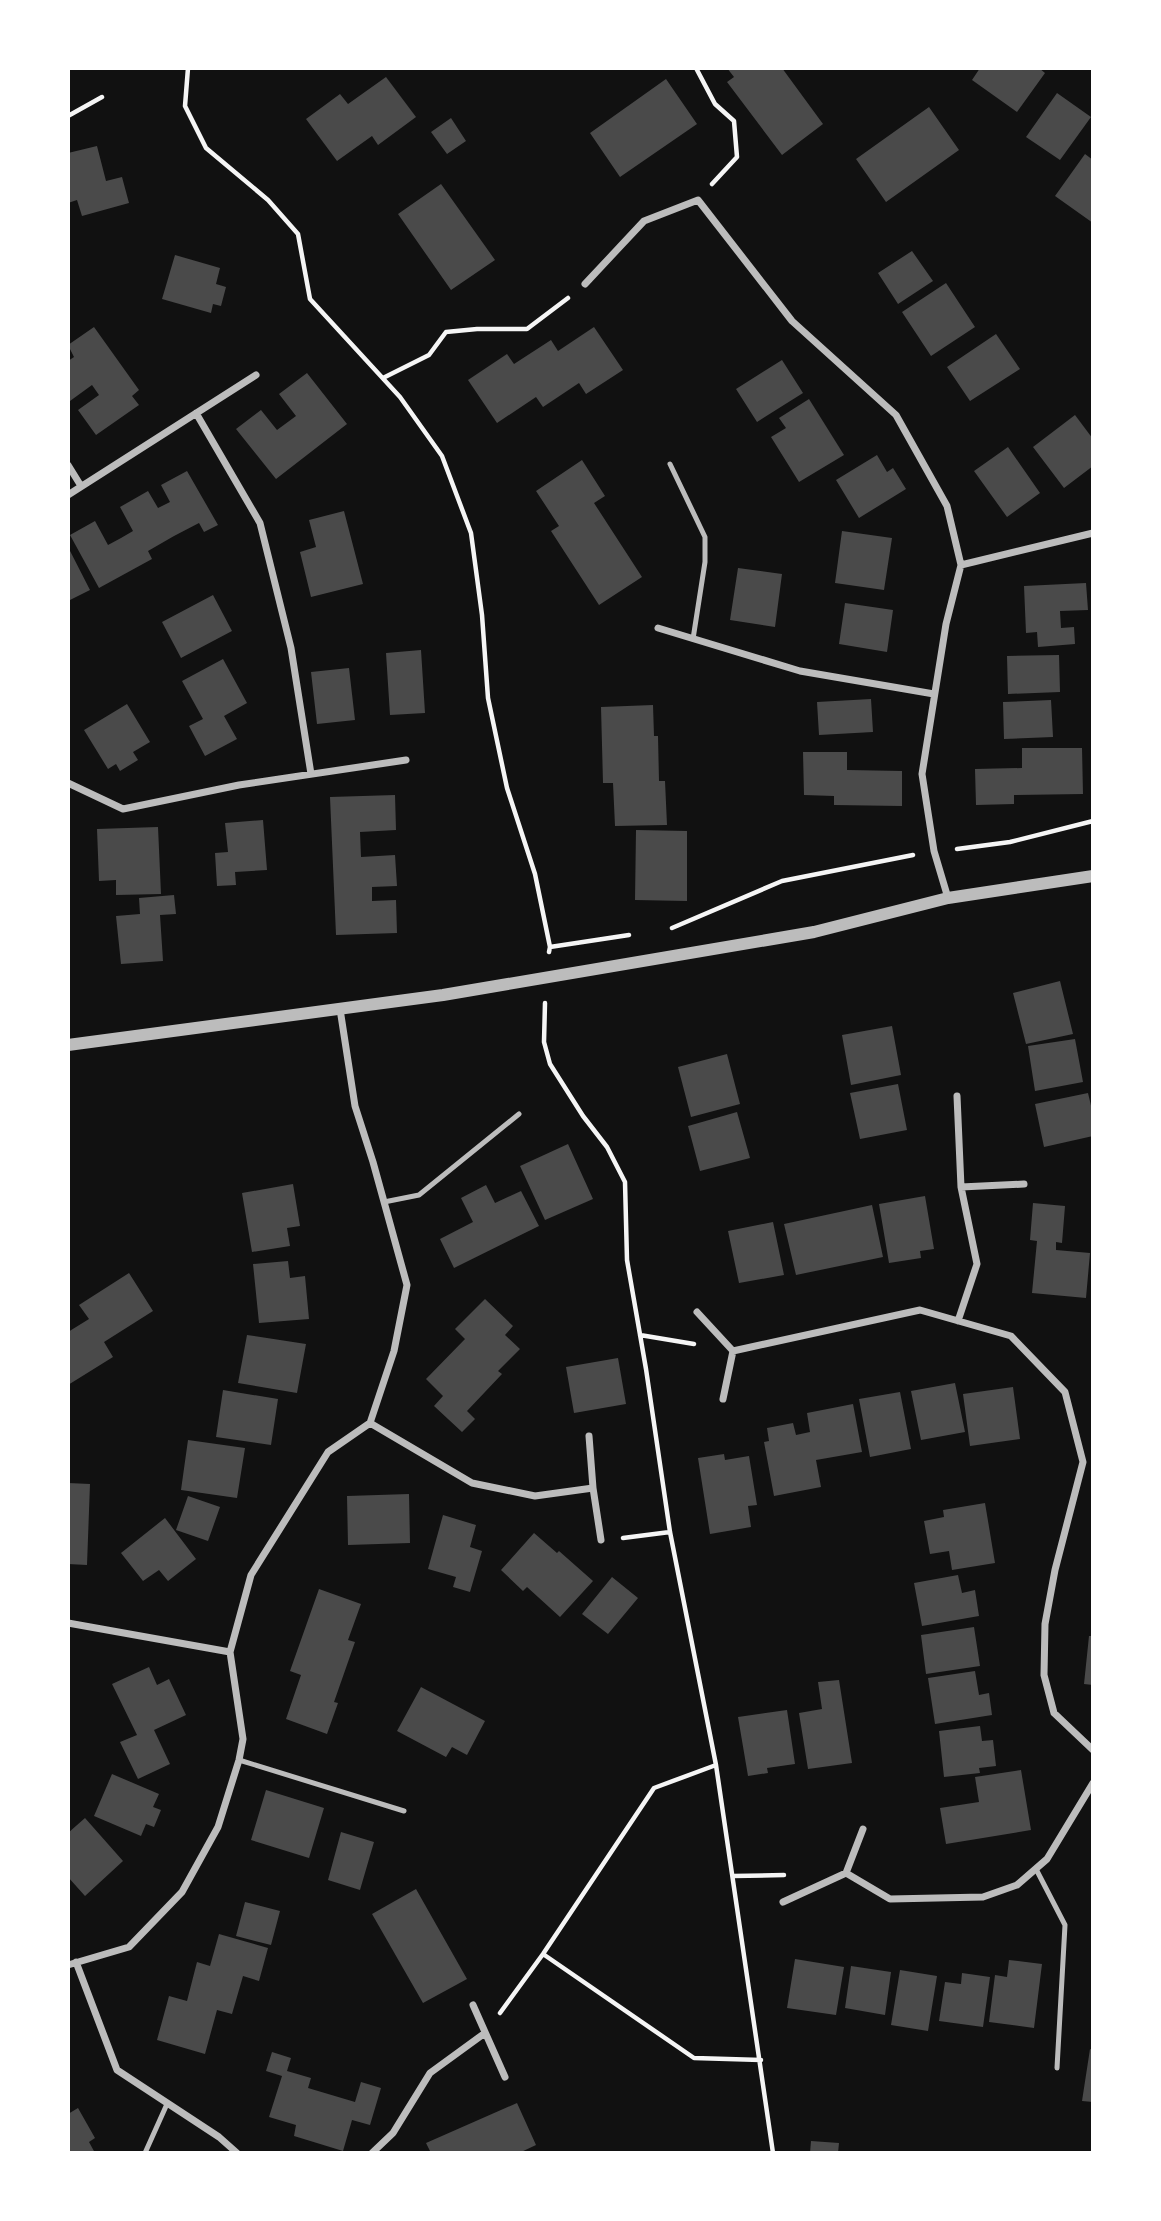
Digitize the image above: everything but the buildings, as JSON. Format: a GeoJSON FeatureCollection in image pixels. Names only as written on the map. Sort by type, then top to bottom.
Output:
{"type":"FeatureCollection","features":[{"type":"Feature","properties":{"kind":"street"},"geometry":{"type":"LineString","coordinates":[[585,285],[643,221],[698,200],[792,321],[896,415],[947,506],[961,565],[946,624],[922,774],[934,851],[948,898]]}},
{"type":"Feature","properties":{"kind":"street"},"geometry":{"type":"LineString","coordinates":[[68,495],[256,375]]}},
{"type":"Feature","properties":{"kind":"street"},"geometry":{"type":"LineString","coordinates":[[197,413],[260,523],[291,648],[311,774]]}},
{"type":"Feature","properties":{"kind":"street"},"geometry":{"type":"LineString","coordinates":[[68,465],[81,486]]}},
{"type":"Feature","properties":{"kind":"street"},"geometry":{"type":"LineString","coordinates":[[961,565],[1093,533]]}},
{"type":"Feature","properties":{"kind":"street"},"geometry":{"type":"LineString","coordinates":[[658,628],[800,671],[934,694]]}},
{"type":"Feature","properties":{"kind":"street"},"geometry":{"type":"LineString","coordinates":[[68,783],[123,809],[239,785],[406,760]]}},
{"type":"Feature","properties":{"kind":"street"},"geometry":{"type":"LineString","coordinates":[[68,1045],[443,995],[814,932],[948,898],[1093,876]]}},
{"type":"Feature","properties":{"kind":"street"},"geometry":{"type":"LineString","coordinates":[[237,2153],[219,2137],[117,2070],[72,1964],[129,1947],[182,1892],[218,1827],[243,1739],[230,1652],[251,1575],[328,1452],[370,1423],[394,1350],[407,1285],[355,1106],[340,1009]]}},
{"type":"Feature","properties":{"kind":"street"},"geometry":{"type":"LineString","coordinates":[[957,1096],[961,1187],[977,1264],[958,1321]]}},
{"type":"Feature","properties":{"kind":"street"},"geometry":{"type":"LineString","coordinates":[[961,1187],[1024,1184]]}},
{"type":"Feature","properties":{"kind":"street"},"geometry":{"type":"LineString","coordinates":[[733,1351],[920,1310],[1011,1336],[1065,1392],[1083,1462],[1055,1570],[1045,1625],[1044,1675],[1054,1713],[1093,1749]]}},
{"type":"Feature","properties":{"kind":"street"},"geometry":{"type":"LineString","coordinates":[[697,1312],[733,1351]]}},
{"type":"Feature","properties":{"kind":"street"},"geometry":{"type":"LineString","coordinates":[[723,1399],[733,1351]]}},
{"type":"Feature","properties":{"kind":"street"},"geometry":{"type":"LineString","coordinates":[[370,1423],[472,1483],[535,1496],[593,1488]]}},
{"type":"Feature","properties":{"kind":"street"},"geometry":{"type":"LineString","coordinates":[[589,1436],[601,1540]]}},
{"type":"Feature","properties":{"kind":"street"},"geometry":{"type":"LineString","coordinates":[[68,1623],[230,1652]]}},
{"type":"Feature","properties":{"kind":"street"},"geometry":{"type":"LineString","coordinates":[[846,1873],[890,1899],[983,1897],[1017,1885],[1047,1859],[1093,1783]]}},
{"type":"Feature","properties":{"kind":"street"},"geometry":{"type":"LineString","coordinates":[[783,1902],[846,1873],[863,1829]]}},
{"type":"Feature","properties":{"kind":"street"},"geometry":{"type":"LineString","coordinates":[[472,2005],[505,2077]]}},
{"type":"Feature","properties":{"kind":"street"},"geometry":{"type":"LineString","coordinates":[[372,2153],[393,2133],[430,2073],[485,2033]]}},
{"type":"Feature","properties":{"kind":"lane"},"geometry":{"type":"LineString","coordinates":[[670,464],[705,537],[705,562],[693,639]]}},
{"type":"Feature","properties":{"kind":"lane"},"geometry":{"type":"LineString","coordinates":[[384,1202],[419,1195],[519,1114]]}},
{"type":"Feature","properties":{"kind":"lane"},"geometry":{"type":"LineString","coordinates":[[239,1760],[404,1811]]}},
{"type":"Feature","properties":{"kind":"lane"},"geometry":{"type":"LineString","coordinates":[[1036,1869],[1065,1925],[1057,2068]]}},
{"type":"Feature","properties":{"kind":"lane"},"geometry":{"type":"LineString","coordinates":[[145,2153],[167,2104]]}},
{"type":"Feature","properties":{"kind":"path"},"geometry":{"type":"LineString","coordinates":[[188,68],[185,106],[206,148],[268,200],[299,234],[310,299],[400,397],[442,456],[471,533],[482,615],[488,698],[507,788],[535,874],[550,947],[546,978]]}},
{"type":"Feature","properties":{"kind":"path"},"geometry":{"type":"LineString","coordinates":[[696,68],[715,104],[734,121],[737,158],[698,200]]}},
{"type":"Feature","properties":{"kind":"path"},"geometry":{"type":"LineString","coordinates":[[68,116],[102,97]]}},
{"type":"Feature","properties":{"kind":"path"},"geometry":{"type":"LineString","coordinates":[[383,378],[429,355],[446,332],[527,329],[585,285]]}},
{"type":"Feature","properties":{"kind":"path"},"geometry":{"type":"LineString","coordinates":[[972,848],[1010,842],[1093,821]]}},
{"type":"Feature","properties":{"kind":"path"},"geometry":{"type":"LineString","coordinates":[[671,929],[782,881],[910,855]]}},
{"type":"Feature","properties":{"kind":"path"},"geometry":{"type":"LineString","coordinates":[[550,947],[631,934]]}},
{"type":"Feature","properties":{"kind":"path"},"geometry":{"type":"LineString","coordinates":[[545,1013],[544,1042],[550,1064],[583,1116],[607,1147],[625,1182],[626,1260],[670,1532],[716,1765],[773,2153]]}},
{"type":"Feature","properties":{"kind":"path"},"geometry":{"type":"LineString","coordinates":[[640,1335],[733,1351]]}},
{"type":"Feature","properties":{"kind":"path"},"geometry":{"type":"LineString","coordinates":[[601,1540],[670,1532]]}},
{"type":"Feature","properties":{"kind":"path"},"geometry":{"type":"LineString","coordinates":[[485,2033],[543,1954],[654,1788],[716,1765]]}},
{"type":"Feature","properties":{"kind":"path"},"geometry":{"type":"LineString","coordinates":[[543,1954],[694,2058],[761,2060]]}}]}
